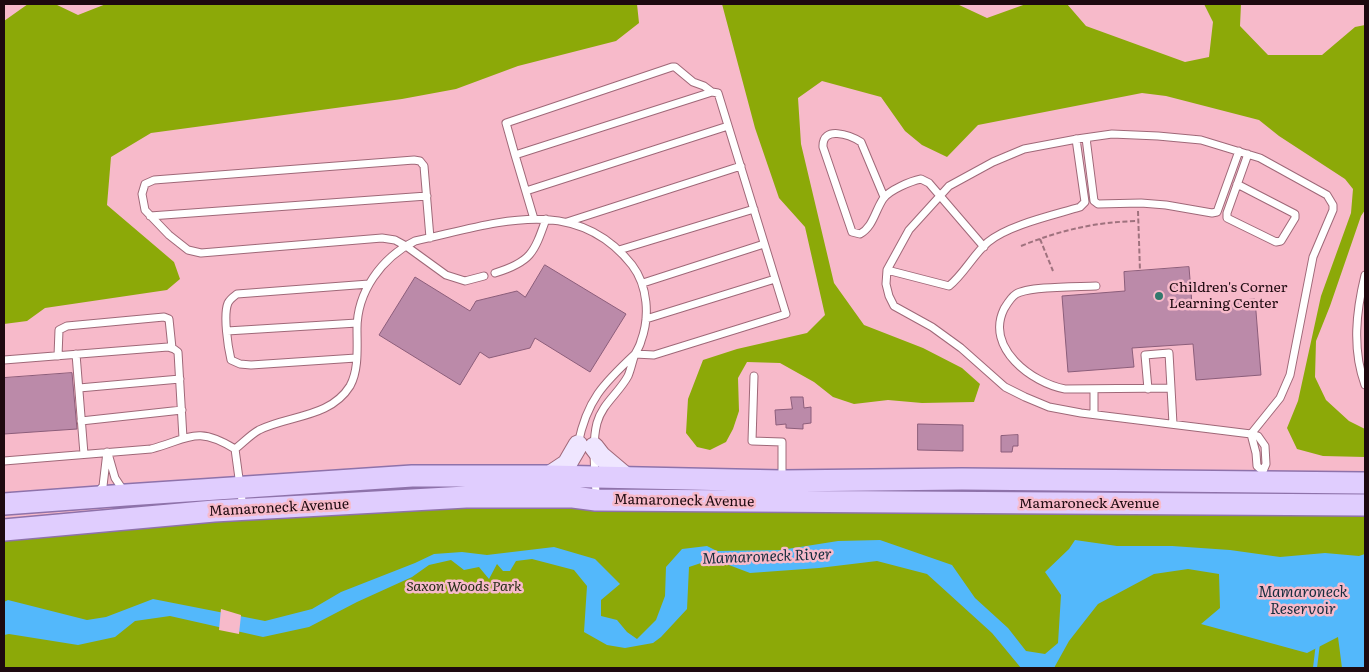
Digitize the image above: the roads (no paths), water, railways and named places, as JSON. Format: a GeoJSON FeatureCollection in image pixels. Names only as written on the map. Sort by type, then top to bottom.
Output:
{"type":"FeatureCollection","features":[{"type":"Feature","properties":{"kind":"main road"},"geometry":{"type":"LineString","coordinates":[[550,476],[567,464],[586,446],[627,478]]}},
{"type":"Feature","properties":{"kind":"main road","name":"Mamaroneck Avenue"},"geometry":{"type":"LineString","coordinates":[[4,504],[412,476],[550,476],[584,483],[1263,489],[1365,483]]}},
{"type":"Feature","properties":{"kind":"main road","name":"Mamaroneck Avenue"},"geometry":{"type":"LineString","coordinates":[[4,530],[243,510],[466,497],[627,478],[782,480],[962,479],[1263,489],[1365,505]]}},
{"type":"Feature","properties":{"kind":"lane"},"geometry":{"type":"LineString","coordinates":[[534,219],[506,122],[672,67],[675,67],[693,82],[704,86],[712,92]]}},
{"type":"Feature","properties":{"kind":"lane"},"geometry":{"type":"LineString","coordinates":[[515,155],[712,92],[718,93],[786,314],[654,355],[635,354],[608,380],[588,408],[582,424],[586,446],[584,483]]}},
{"type":"Feature","properties":{"kind":"lane"},"geometry":{"type":"LineString","coordinates":[[526,191],[728,126]]}},
{"type":"Feature","properties":{"kind":"lane"},"geometry":{"type":"LineString","coordinates":[[884,196],[861,142],[832,132],[826,135],[822,140],[823,146],[852,232],[860,234],[867,230],[884,196],[912,181],[921,179],[929,183],[984,247]]}},
{"type":"Feature","properties":{"kind":"lane"},"geometry":{"type":"LineString","coordinates":[[1112,134],[1201,140],[1260,158],[1327,195],[1333,205],[1333,210],[1311,264],[1290,375],[1280,398],[1251,434],[1081,413],[1049,407],[1005,387],[961,348],[916,317],[894,306],[886,284],[887,270],[909,230],[949,186],[993,162],[1024,150],[1076,139],[1112,134]]}},
{"type":"Feature","properties":{"kind":"lane"},"geometry":{"type":"LineString","coordinates":[[1086,138],[1094,201],[1098,204],[1137,203],[1166,205],[1212,213],[1217,212],[1238,151]]}},
{"type":"Feature","properties":{"kind":"lane"},"geometry":{"type":"LineString","coordinates":[[887,270],[949,286],[957,280],[971,260],[989,241],[1019,226],[1080,207],[1085,202],[1076,139]]}},
{"type":"Feature","properties":{"kind":"lane"},"geometry":{"type":"LineString","coordinates":[[1237,184],[1295,214],[1295,218],[1281,241],[1276,242],[1227,218],[1237,184],[1248,154]]}},
{"type":"Feature","properties":{"kind":"lane"},"geometry":{"type":"LineString","coordinates":[[430,238],[424,166],[420,161],[404,160],[154,180],[145,184],[142,194],[145,210],[169,235],[188,250],[201,252],[382,238],[395,240],[406,246],[446,275],[465,281],[484,276]]}},
{"type":"Feature","properties":{"kind":"lane"},"geometry":{"type":"LineString","coordinates":[[566,222],[741,166]]}},
{"type":"Feature","properties":{"kind":"lane"},"geometry":{"type":"LineString","coordinates":[[150,216],[427,196]]}},
{"type":"Feature","properties":{"kind":"lane"},"geometry":{"type":"LineString","coordinates":[[619,250],[754,208]]}},
{"type":"Feature","properties":{"kind":"lane"},"geometry":{"type":"LineString","coordinates":[[495,273],[513,268],[526,260],[536,247],[546,219]]}},
{"type":"Feature","properties":{"kind":"lane"},"geometry":{"type":"LineString","coordinates":[[235,449],[259,430],[305,416],[322,409],[341,397],[353,378],[356,358],[357,323],[362,297],[382,267],[406,246],[430,238],[514,220],[546,219],[566,222],[591,230],[619,250],[640,275],[643,283],[646,319],[642,341],[627,377],[601,412],[586,446],[584,483]]}},
{"type":"Feature","properties":{"kind":"lane"},"geometry":{"type":"LineString","coordinates":[[643,283],[764,244]]}},
{"type":"Feature","properties":{"kind":"lane"},"geometry":{"type":"LineString","coordinates":[[1365,275],[1358,303],[1356,323],[1358,356],[1365,385]]}},
{"type":"Feature","properties":{"kind":"lane"},"geometry":{"type":"LineString","coordinates":[[646,319],[775,279]]}},
{"type":"Feature","properties":{"kind":"lane"},"geometry":{"type":"LineString","coordinates":[[356,358],[252,365],[240,364],[231,360],[226,310],[229,300],[237,294],[369,284]]}},
{"type":"Feature","properties":{"kind":"lane"},"geometry":{"type":"LineString","coordinates":[[1096,286],[1038,289],[1016,294],[1008,303],[1001,316],[1000,331],[1004,348],[1022,370],[1042,383],[1065,390],[1171,388]]}},
{"type":"Feature","properties":{"kind":"lane"},"geometry":{"type":"LineString","coordinates":[[58,356],[59,330],[68,326],[164,317],[169,319],[172,348]]}},
{"type":"Feature","properties":{"kind":"lane"},"geometry":{"type":"LineString","coordinates":[[227,331],[357,323]]}},
{"type":"Feature","properties":{"kind":"lane"},"geometry":{"type":"LineString","coordinates":[[4,360],[172,348],[178,352],[183,438]]}},
{"type":"Feature","properties":{"kind":"lane"},"geometry":{"type":"LineString","coordinates":[[1148,389],[1145,355],[1170,353],[1173,424]]}},
{"type":"Feature","properties":{"kind":"lane"},"geometry":{"type":"LineString","coordinates":[[76,354],[84,454]]}},
{"type":"Feature","properties":{"kind":"lane"},"geometry":{"type":"LineString","coordinates":[[754,376],[752,441],[782,442],[782,480]]}},
{"type":"Feature","properties":{"kind":"lane"},"geometry":{"type":"LineString","coordinates":[[78,388],[180,379]]}},
{"type":"Feature","properties":{"kind":"lane"},"geometry":{"type":"LineString","coordinates":[[1094,389],[1094,414]]}},
{"type":"Feature","properties":{"kind":"lane"},"geometry":{"type":"LineString","coordinates":[[81,421],[182,410]]}},
{"type":"Feature","properties":{"kind":"lane"},"geometry":{"type":"LineString","coordinates":[[1251,434],[1263,489]]}},
{"type":"Feature","properties":{"kind":"lane"},"geometry":{"type":"LineString","coordinates":[[4,461],[151,449],[192,435],[206,436],[235,449],[243,510]]}},
{"type":"Feature","properties":{"kind":"lane"},"geometry":{"type":"LineString","coordinates":[[107,452],[115,478],[126,495]]}},
{"type":"Feature","properties":{"kind":"lane"},"geometry":{"type":"LineString","coordinates":[[93,497],[102,486],[107,452]]}},
{"type":"Feature","properties":{"kind":"water","name":"Mamaroneck Reservoir"},"geometry":{"type":"Polygon","coordinates":[[[880,540],[952,565],[975,598],[1008,628],[1026,651],[1045,654],[1058,643],[1061,595],[1045,572],[1069,549],[1075,540],[1117,546],[1172,546],[1230,550],[1280,557],[1325,553],[1359,556],[1365,554],[1365,668],[1342,668],[1338,637],[1307,653],[1201,624],[1220,608],[1219,574],[1188,569],[1154,574],[1098,604],[1069,641],[1054,668],[1021,668],[992,633],[927,574],[877,561],[819,568],[750,573],[713,559],[689,567],[687,609],[653,643],[625,648],[607,645],[584,632],[587,586],[574,570],[532,559],[516,561],[510,571],[503,571],[497,564],[489,579],[479,567],[464,570],[451,560],[429,565],[412,577],[357,602],[309,627],[263,637],[170,616],[135,621],[115,637],[78,645],[9,634],[4,635],[4,602],[8,600],[87,620],[106,617],[153,599],[265,621],[312,609],[341,592],[434,554],[462,552],[487,555],[554,547],[595,559],[620,584],[601,600],[601,616],[617,620],[627,632],[637,639],[656,620],[665,596],[666,567],[682,549],[707,546],[717,551],[781,550],[838,541],[880,540]]]}},
{"type":"Feature","properties":{"kind":"waterway"},"geometry":{"type":"LineString","coordinates":[[1315,668],[1318,643]]}},
{"type":"Feature","properties":{"kind":"place","name":"Children's Corner Learning Center"},"geometry":{"type":"Point","coordinates":[1159,296]}},
{"type":"Feature","properties":{"kind":"water label","name":"Mamaroneck River"},"geometry":{"type":"Point","coordinates":[767,557]}},
{"type":"Feature","properties":{"kind":"park label","name":"Saxon Woods Park"},"geometry":{"type":"Point","coordinates":[464,587]}}]}
